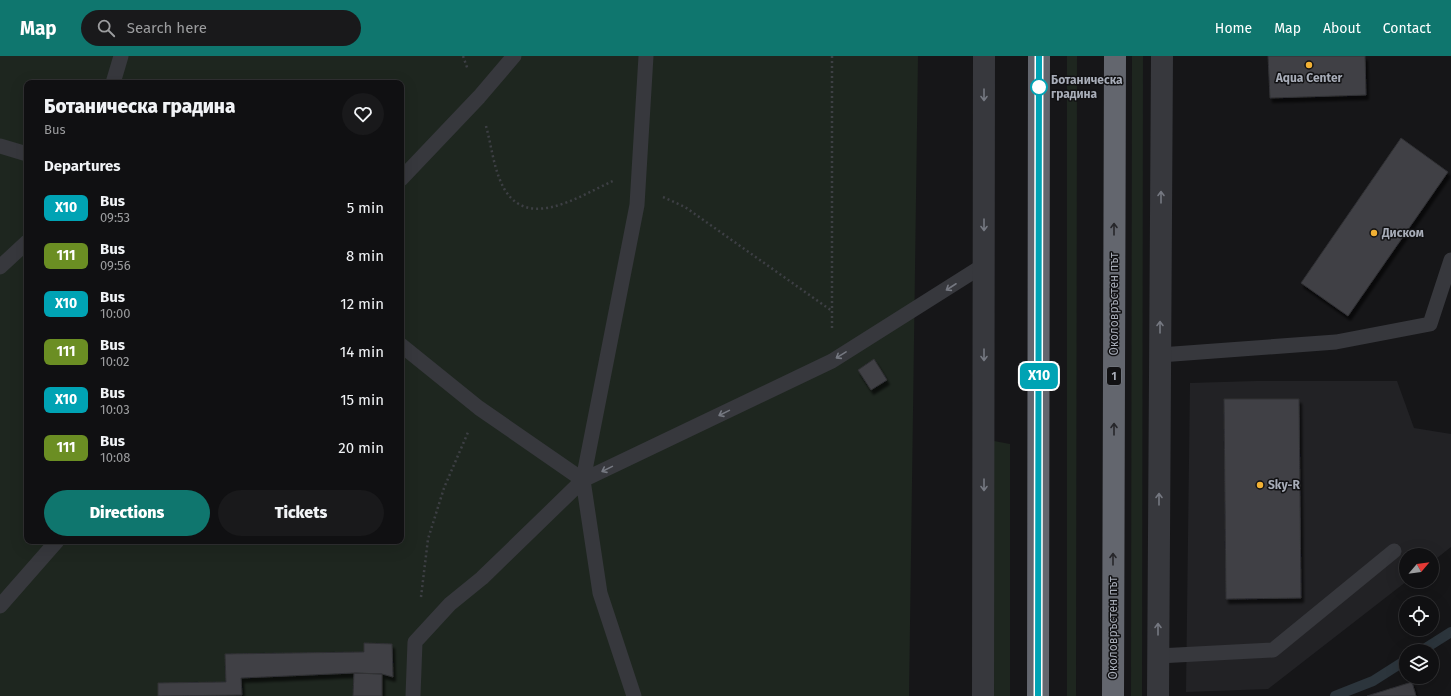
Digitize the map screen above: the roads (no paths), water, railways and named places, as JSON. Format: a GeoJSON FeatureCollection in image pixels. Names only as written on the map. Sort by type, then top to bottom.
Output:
{"type":"FeatureCollection","features":[{"type":"Feature","properties":{"kind":"highway"},"geometry":{"type":"LineString","coordinates":[[1038,696],[1039,56]]}},
{"type":"Feature","properties":{"kind":"highway","name":"Околовръстен път"},"geometry":{"type":"LineString","coordinates":[[1113,696],[1115,56]]}},
{"type":"Feature","properties":{"kind":"street"},"geometry":{"type":"LineString","coordinates":[[983,696],[984,56]]}},
{"type":"Feature","properties":{"kind":"street"},"geometry":{"type":"LineString","coordinates":[[1158,696],[1162,56]]}},
{"type":"Feature","properties":{"kind":"lane"},"geometry":{"type":"LineString","coordinates":[[114,80],[121,56]]}},
{"type":"Feature","properties":{"kind":"lane"},"geometry":{"type":"LineString","coordinates":[[404,176],[479,97],[514,56]]}},
{"type":"Feature","properties":{"kind":"lane"},"geometry":{"type":"LineString","coordinates":[[634,696],[600,594],[583,480],[637,205],[646,56]]}},
{"type":"Feature","properties":{"kind":"lane"},"geometry":{"type":"LineString","coordinates":[[0,146],[24,153]]}},
{"type":"Feature","properties":{"kind":"lane"},"geometry":{"type":"LineString","coordinates":[[0,266],[24,245]]}},
{"type":"Feature","properties":{"kind":"lane"},"geometry":{"type":"LineString","coordinates":[[1160,355],[1336,342],[1430,324],[1451,260]]}},
{"type":"Feature","properties":{"kind":"lane"},"geometry":{"type":"LineString","coordinates":[[413,696],[415,642],[450,604],[482,578],[583,480],[832,361],[984,265]]}},
{"type":"Feature","properties":{"kind":"lane"},"geometry":{"type":"LineString","coordinates":[[404,347],[479,408],[583,480]]}},
{"type":"Feature","properties":{"kind":"lane"},"geometry":{"type":"LineString","coordinates":[[0,606],[54,544]]}},
{"type":"Feature","properties":{"kind":"lane"},"geometry":{"type":"LineString","coordinates":[[1158,656],[1273,650],[1394,551]]}},
{"type":"Feature","properties":{"kind":"waterway"},"geometry":{"type":"LineString","coordinates":[[1432,644],[1451,632]]}},
{"type":"Feature","properties":{"kind":"waterway"},"geometry":{"type":"LineString","coordinates":[[1335,696],[1373,681],[1399,664]]}},
{"type":"Feature","properties":{"kind":"place","name":"Aqua Center"},"geometry":{"type":"Point","coordinates":[1309,65]}},
{"type":"Feature","properties":{"kind":"place","name":"Ботаническа градина"},"geometry":{"type":"Point","coordinates":[1039,87]}},
{"type":"Feature","properties":{"kind":"place","name":"Диском"},"geometry":{"type":"Point","coordinates":[1374,233]}},
{"type":"Feature","properties":{"kind":"place","name":"Sky-R"},"geometry":{"type":"Point","coordinates":[1260,485]}}]}
